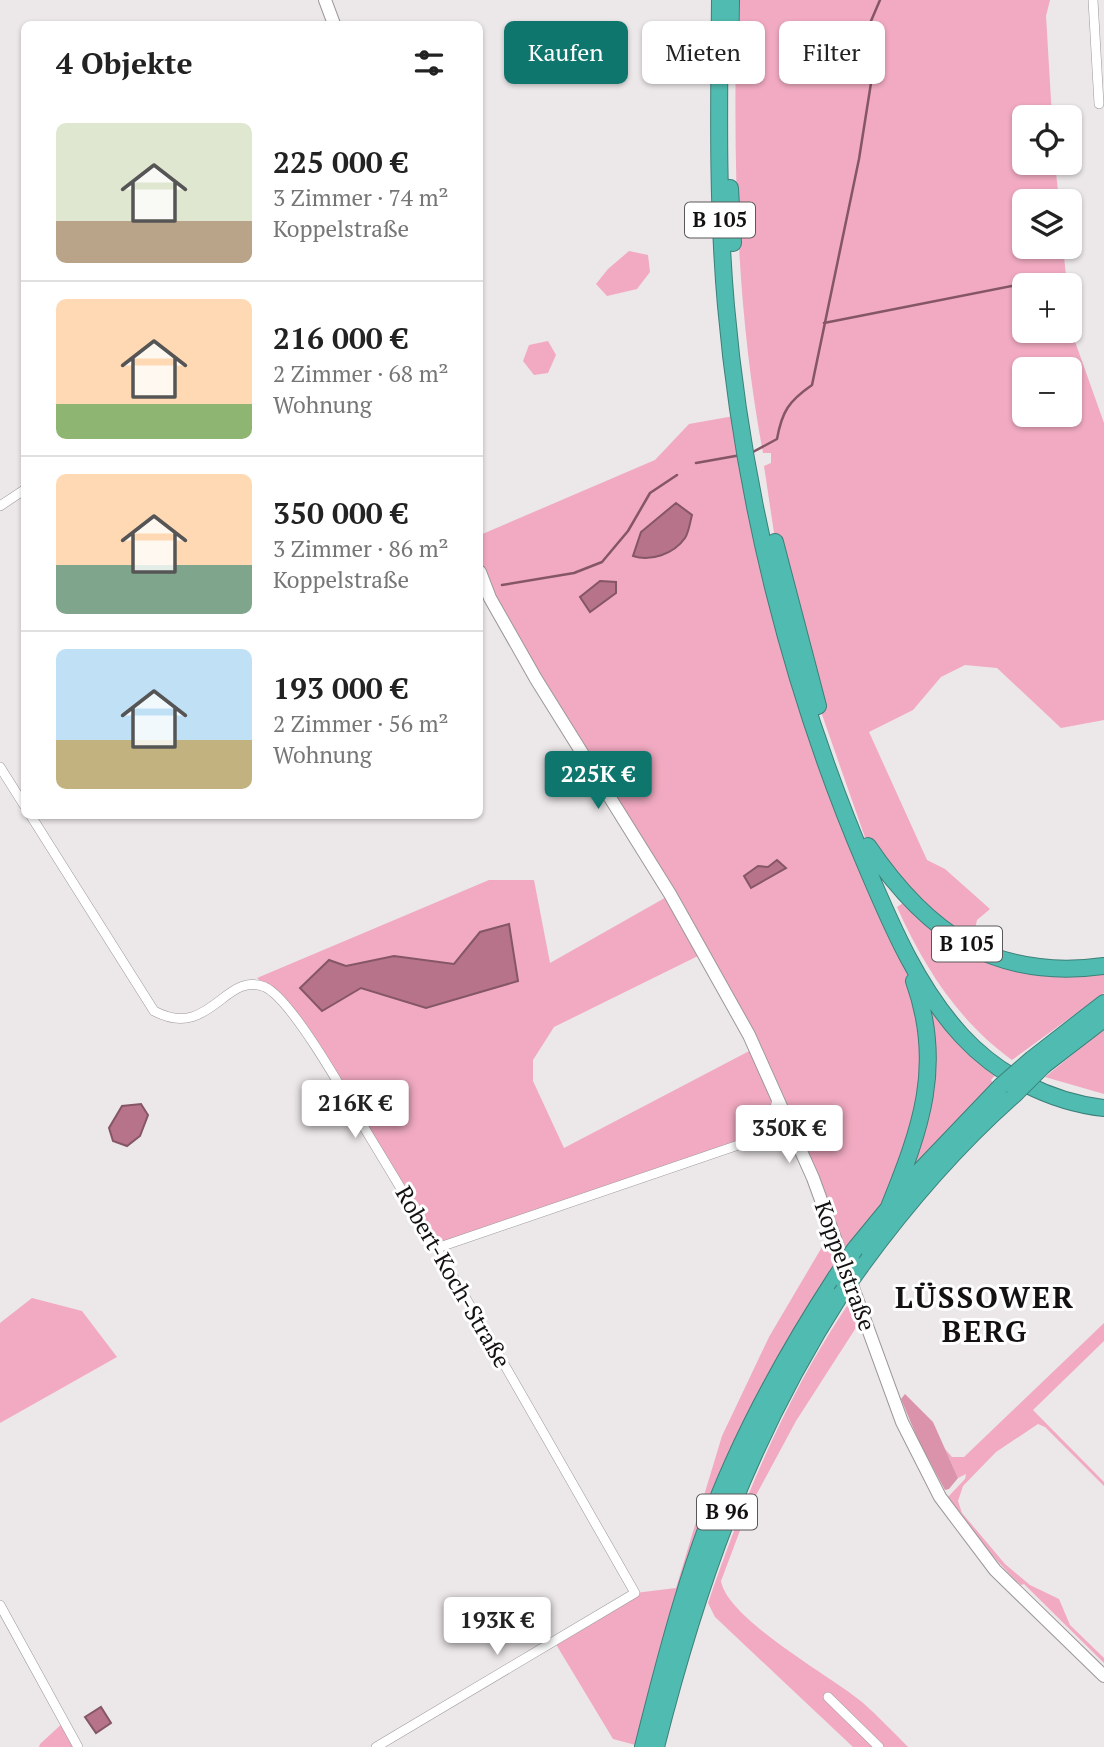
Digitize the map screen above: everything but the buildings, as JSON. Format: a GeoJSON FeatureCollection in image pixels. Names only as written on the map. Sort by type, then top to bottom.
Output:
{"type":"FeatureCollection","features":[{"type":"Feature","properties":{"kind":"highway","name":"B 105"},"geometry":{"type":"LineString","coordinates":[[720,0],[720,219],[726,307],[753,467],[798,679],[839,798],[890,920]]}},
{"type":"Feature","properties":{"kind":"highway","name":"B 105"},"geometry":{"type":"LineString","coordinates":[[731,0],[732,223],[748,437]]}},
{"type":"Feature","properties":{"kind":"highway","name":"B 105"},"geometry":{"type":"LineString","coordinates":[[753,467],[812,686],[868,846],[909,901],[938,926],[964,943],[1002,958],[1040,967],[1104,966]]}},
{"type":"Feature","properties":{"kind":"highway"},"geometry":{"type":"LineString","coordinates":[[868,846],[883,886],[921,964],[967,1028],[985,1046],[1025,1072],[1047,1083],[1104,1097]]}},
{"type":"Feature","properties":{"kind":"highway"},"geometry":{"type":"LineString","coordinates":[[890,920],[930,995],[979,1052],[1017,1080],[1042,1092],[1104,1108]]}},
{"type":"Feature","properties":{"kind":"highway","name":"B 96"},"geometry":{"type":"LineString","coordinates":[[889,1207],[920,1127],[929,1069],[928,1037],[920,998],[890,920]]}},
{"type":"Feature","properties":{"kind":"highway","name":"B 96"},"geometry":{"type":"LineString","coordinates":[[643,1747],[696,1556],[732,1466],[782,1365],[836,1277],[889,1207],[951,1136],[1008,1090],[1104,1003]]}},
{"type":"Feature","properties":{"kind":"highway","name":"B 96"},"geometry":{"type":"LineString","coordinates":[[1038,1062],[1104,1019]]}},
{"type":"Feature","properties":{"kind":"highway","name":"B 96"},"geometry":{"type":"LineString","coordinates":[[656,1747],[700,1590],[728,1510],[776,1404],[841,1294],[861,1266],[925,1184],[1008,1090]]}},
{"type":"Feature","properties":{"kind":"street"},"geometry":{"type":"LineString","coordinates":[[325,0],[333,21]]}},
{"type":"Feature","properties":{"kind":"street"},"geometry":{"type":"LineString","coordinates":[[1093,0],[1099,21],[1100,104]]}},
{"type":"Feature","properties":{"kind":"street"},"geometry":{"type":"LineString","coordinates":[[0,506],[21,492]]}},
{"type":"Feature","properties":{"kind":"street","name":"Koppelstraße"},"geometry":{"type":"LineString","coordinates":[[483,580],[490,598],[536,679],[704,953],[778,1098],[818,1191],[902,1422],[940,1497],[995,1570],[1104,1676]]}},
{"type":"Feature","properties":{"kind":"street"},"geometry":{"type":"LineString","coordinates":[[0,767],[21,800]]}},
{"type":"Feature","properties":{"kind":"street","name":"Robert-Koch-Straße"},"geometry":{"type":"LineString","coordinates":[[33,819],[154,1011],[167,1017],[189,1020],[239,987],[251,985],[263,987],[279,998],[340,1087],[437,1248],[635,1593],[376,1747]]}},
{"type":"Feature","properties":{"kind":"street"},"geometry":{"type":"LineString","coordinates":[[760,1138],[772,1120],[778,1098]]}},
{"type":"Feature","properties":{"kind":"street"},"geometry":{"type":"LineString","coordinates":[[437,1248],[790,1127]]}},
{"type":"Feature","properties":{"kind":"street"},"geometry":{"type":"LineString","coordinates":[[0,1605],[78,1747]]}},
{"type":"Feature","properties":{"kind":"street"},"geometry":{"type":"LineString","coordinates":[[828,1698],[879,1747]]}},
{"type":"Feature","properties":{"kind":"shaded area"},"geometry":{"type":"Polygon","coordinates":[[[737,0],[1050,0],[1046,16],[1051,105],[1012,105],[1012,175],[1056,175],[1058,189],[1012,189],[1012,259],[1064,259],[1066,273],[1012,273],[1012,343],[1075,343],[1080,357],[1012,357],[1012,427],[1082,427],[1082,361],[1104,423],[1104,720],[1061,728],[997,668],[965,665],[941,677],[913,710],[869,732],[927,860],[945,869],[990,909],[977,920],[971,946],[956,939],[868,846],[812,686],[776,546],[764,466],[771,463],[771,453],[763,453],[754,397],[741,284],[736,171],[736,84],[765,84],[765,21],[737,21],[737,0]]]}},
{"type":"Feature","properties":{"kind":"shaded area"},"geometry":{"type":"Polygon","coordinates":[[[629,251],[648,255],[650,272],[637,289],[607,296],[596,284],[608,269],[629,251]]]}},
{"type":"Feature","properties":{"kind":"shaded area"},"geometry":{"type":"Polygon","coordinates":[[[548,341],[556,355],[548,373],[534,375],[523,361],[529,345],[548,341]]]}},
{"type":"Feature","properties":{"kind":"shaded area"},"geometry":{"type":"Polygon","coordinates":[[[734,416],[740,464],[785,630],[915,982],[929,1069],[889,1207],[732,1466],[643,1747],[613,1739],[554,1641],[635,1593],[676,1588],[722,1436],[769,1337],[832,1230],[778,1099],[760,1138],[437,1248],[340,1087],[279,998],[257,978],[489,880],[534,880],[550,963],[670,895],[483,577],[483,534],[655,460],[689,424],[734,416]],[[480,932],[454,964],[394,956],[346,966],[329,960],[361,988],[426,1008],[480,932]],[[704,953],[554,1027],[533,1060],[533,1081],[564,1148],[755,1048],[704,953]]]}},
{"type":"Feature","properties":{"kind":"shaded area"},"geometry":{"type":"Polygon","coordinates":[[[676,503],[692,515],[685,538],[675,548],[661,555],[647,558],[633,556],[641,532],[676,503]]]}},
{"type":"Feature","properties":{"kind":"shaded area"},"geometry":{"type":"Polygon","coordinates":[[[600,581],[616,582],[616,593],[590,612],[580,597],[600,581]]]}},
{"type":"Feature","properties":{"kind":"shaded area"},"geometry":{"type":"Polygon","coordinates":[[[777,860],[786,868],[751,888],[744,876],[758,866],[768,867],[777,860]]]}},
{"type":"Feature","properties":{"kind":"shaded area"},"geometry":{"type":"Polygon","coordinates":[[[906,901],[979,953],[1104,968],[1104,993],[1012,1060],[975,1028],[944,991],[919,951],[897,907],[906,901]]]}},
{"type":"Feature","properties":{"kind":"shaded area"},"geometry":{"type":"Polygon","coordinates":[[[509,924],[518,981],[426,1008],[361,988],[322,1011],[300,988],[329,960],[346,966],[394,956],[454,964],[480,932],[509,924]]]}},
{"type":"Feature","properties":{"kind":"shaded area"},"geometry":{"type":"Polygon","coordinates":[[[921,990],[1000,1070],[991,1080],[993,1083],[912,1168],[922,1132],[921,990]]]}},
{"type":"Feature","properties":{"kind":"shaded area"},"geometry":{"type":"Polygon","coordinates":[[[1104,1029],[1104,1094],[1045,1077],[1104,1029]]]}},
{"type":"Feature","properties":{"kind":"shaded area"},"geometry":{"type":"Polygon","coordinates":[[[141,1104],[148,1115],[140,1136],[127,1146],[113,1141],[109,1128],[122,1106],[141,1104]]]}},
{"type":"Feature","properties":{"kind":"shaded area"},"geometry":{"type":"Polygon","coordinates":[[[32,1298],[82,1311],[117,1357],[0,1423],[0,1323],[32,1298]]]}},
{"type":"Feature","properties":{"kind":"shaded area"},"geometry":{"type":"Polygon","coordinates":[[[851,1300],[859,1323],[796,1421],[747,1512],[721,1581],[728,1596],[741,1612],[760,1629],[862,1702],[908,1747],[853,1747],[715,1617],[708,1603],[769,1446],[807,1371],[851,1300]]]}},
{"type":"Feature","properties":{"kind":"shaded area"},"geometry":{"type":"Polygon","coordinates":[[[1104,1323],[1104,1341],[1033,1410],[1104,1482],[1104,1486],[1045,1427],[1038,1424],[996,1452],[963,1486],[958,1501],[962,1513],[1005,1564],[1030,1585],[1059,1599],[1070,1625],[1104,1658],[1104,1663],[1024,1584],[1021,1585],[1011,1575],[965,1520],[948,1497],[965,1479],[966,1474],[958,1478],[945,1449],[952,1457],[964,1457],[1104,1323]]]}},
{"type":"Feature","properties":{"kind":"shaded area"},"geometry":{"type":"Polygon","coordinates":[[[905,1394],[933,1422],[958,1478],[949,1489],[945,1490],[919,1442],[901,1399],[905,1394]]]}},
{"type":"Feature","properties":{"kind":"shaded area"},"geometry":{"type":"Polygon","coordinates":[[[101,1707],[111,1723],[96,1733],[85,1717],[101,1707]]]}},
{"type":"Feature","properties":{"kind":"shaded area"},"geometry":{"type":"Polygon","coordinates":[[[65,1721],[78,1747],[39,1747],[40,1744],[65,1721]]]}},
{"type":"Feature","properties":{"kind":"waterway"},"geometry":{"type":"LineString","coordinates":[[751,453],[777,439],[781,421],[788,408],[812,385],[859,159],[871,83],[868,28],[880,0]]}},
{"type":"Feature","properties":{"kind":"waterway"},"geometry":{"type":"LineString","coordinates":[[824,323],[1012,286]]}},
{"type":"Feature","properties":{"kind":"waterway"},"geometry":{"type":"LineString","coordinates":[[696,463],[741,455]]}},
{"type":"Feature","properties":{"kind":"waterway"},"geometry":{"type":"LineString","coordinates":[[502,585],[574,573],[602,562],[628,531],[650,493],[677,475]]}},
{"type":"Feature","properties":{"kind":"district","name":"LÜSSOWER BERG"},"geometry":{"type":"Point","coordinates":[985,1315]}}]}
